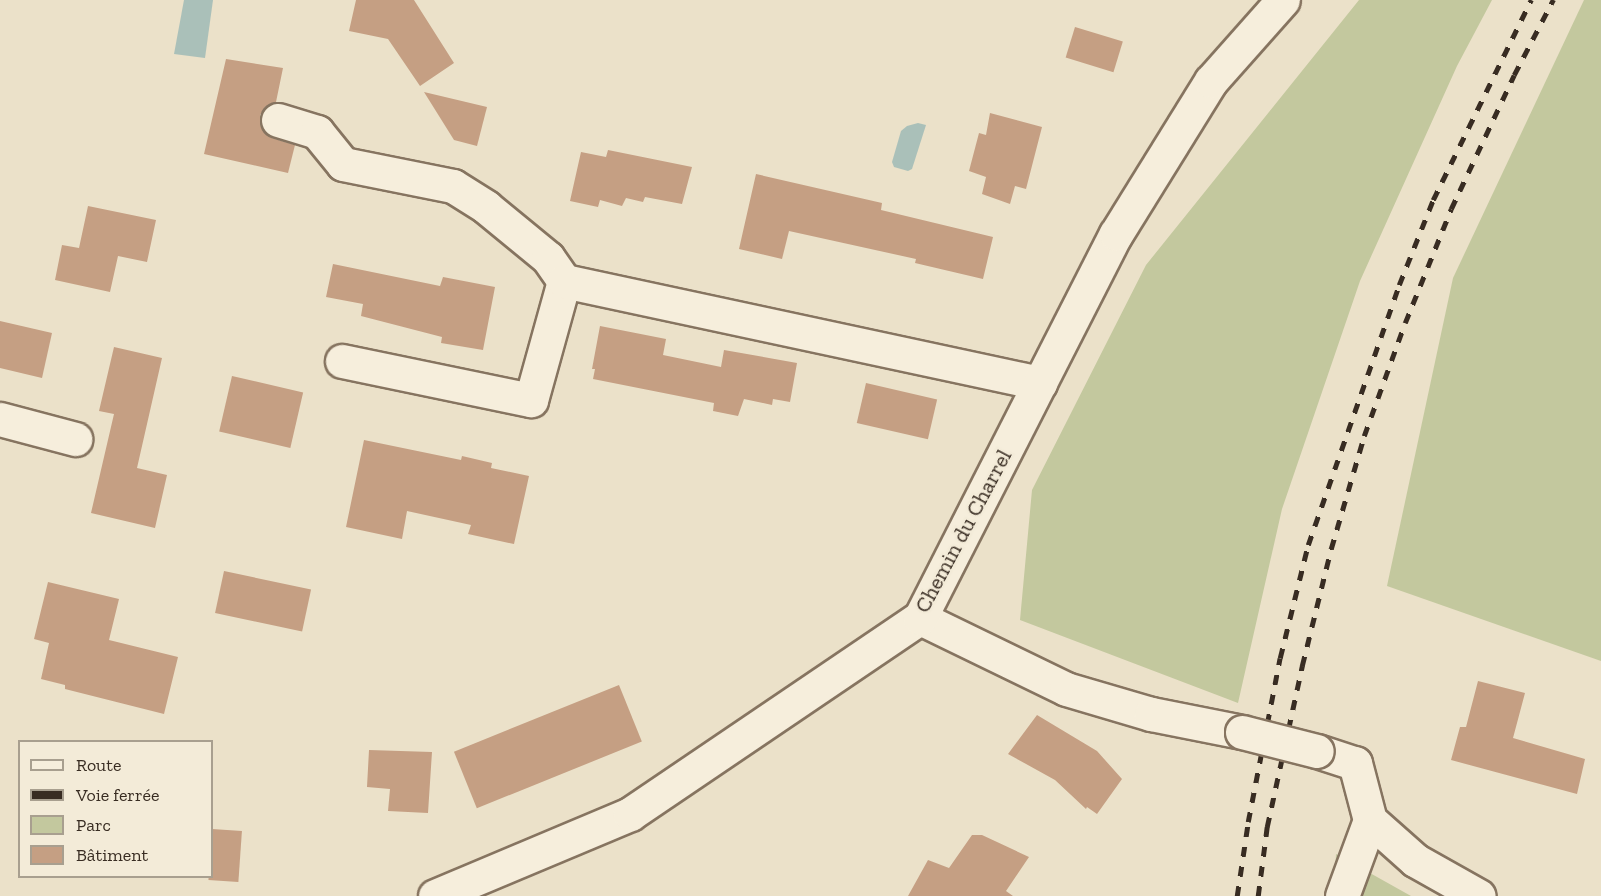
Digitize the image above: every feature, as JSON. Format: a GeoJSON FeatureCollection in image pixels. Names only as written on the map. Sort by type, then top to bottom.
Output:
{"type":"FeatureCollection","features":[{"type":"Feature","properties":{"kind":"street","name":"Chemin du Charrel"},"geometry":{"type":"LineString","coordinates":[[435,896],[630,814],[920,618],[1116,234],[1212,81],[1283,0]]}},
{"type":"Feature","properties":{"kind":"street"},"geometry":{"type":"LineString","coordinates":[[278,120],[317,132],[343,164],[453,186],[486,207],[548,258],[564,281],[1040,383]]}},
{"type":"Feature","properties":{"kind":"street"},"geometry":{"type":"LineString","coordinates":[[342,361],[531,400],[564,281]]}},
{"type":"Feature","properties":{"kind":"street"},"geometry":{"type":"LineString","coordinates":[[0,419],[75,439]]}},
{"type":"Feature","properties":{"kind":"street"},"geometry":{"type":"LineString","coordinates":[[920,618],[1066,688],[1151,714],[1242,732],[1355,763],[1370,820],[1415,860],[1479,896]]}},
{"type":"Feature","properties":{"kind":"street"},"geometry":{"type":"LineString","coordinates":[[1342,896],[1370,820]]}},
{"type":"Feature","properties":{"kind":"green space"},"geometry":{"type":"Polygon","coordinates":[[[1359,0],[1492,0],[1457,66],[1360,281],[1282,509],[1238,703],[1020,620],[1032,490],[1146,265],[1359,0]]]}},
{"type":"Feature","properties":{"kind":"green space"},"geometry":{"type":"Polygon","coordinates":[[[1584,0],[1601,0],[1601,661],[1387,586],[1453,278],[1584,0]]]}},
{"type":"Feature","properties":{"kind":"green space"},"geometry":{"type":"Polygon","coordinates":[[[1336,854],[1411,896],[1334,896],[1336,854]]]}},
{"type":"Feature","properties":{"kind":"water"},"geometry":{"type":"Polygon","coordinates":[[[184,0],[213,0],[205,58],[174,54],[184,0]]]}},
{"type":"Feature","properties":{"kind":"water"},"geometry":{"type":"Polygon","coordinates":[[[918,123],[926,125],[912,169],[908,171],[894,167],[892,162],[901,131],[907,126],[918,123]]]}},
{"type":"Feature","properties":{"kind":"building"},"geometry":{"type":"Polygon","coordinates":[[[356,0],[414,0],[454,63],[420,86],[388,39],[349,31],[356,0]]]}},
{"type":"Feature","properties":{"kind":"building"},"geometry":{"type":"Polygon","coordinates":[[[1075,27],[1123,42],[1113,72],[1066,58],[1075,27]]]}},
{"type":"Feature","properties":{"kind":"building"},"geometry":{"type":"Polygon","coordinates":[[[226,59],[283,68],[276,102],[265,107],[260,115],[260,124],[264,132],[272,138],[295,145],[288,173],[204,154],[226,59]]]}},
{"type":"Feature","properties":{"kind":"building"},"geometry":{"type":"Polygon","coordinates":[[[424,92],[487,107],[477,146],[454,140],[424,92]]]}},
{"type":"Feature","properties":{"kind":"building"},"geometry":{"type":"Polygon","coordinates":[[[990,113],[1042,127],[1026,189],[1015,186],[1010,204],[982,194],[986,177],[969,171],[979,133],[986,135],[990,113]]]}},
{"type":"Feature","properties":{"kind":"building"},"geometry":{"type":"Polygon","coordinates":[[[608,150],[692,167],[682,204],[645,197],[643,202],[626,198],[622,206],[600,200],[598,207],[570,201],[581,152],[606,157],[608,150]]]}},
{"type":"Feature","properties":{"kind":"building"},"geometry":{"type":"Polygon","coordinates":[[[756,174],[882,203],[881,210],[993,237],[983,279],[915,263],[916,259],[789,231],[782,259],[739,249],[756,174]]]}},
{"type":"Feature","properties":{"kind":"building"},"geometry":{"type":"Polygon","coordinates":[[[88,206],[156,220],[147,262],[118,256],[110,292],[55,280],[62,245],[79,248],[88,206]]]}},
{"type":"Feature","properties":{"kind":"building"},"geometry":{"type":"Polygon","coordinates":[[[333,264],[440,286],[443,277],[495,287],[483,350],[441,343],[442,337],[361,316],[363,304],[326,297],[333,264]]]}},
{"type":"Feature","properties":{"kind":"building"},"geometry":{"type":"Polygon","coordinates":[[[0,321],[52,333],[42,378],[0,368],[0,321]]]}},
{"type":"Feature","properties":{"kind":"building"},"geometry":{"type":"Polygon","coordinates":[[[600,326],[666,339],[663,355],[721,367],[724,350],[797,363],[790,402],[773,399],[772,405],[744,399],[738,416],[713,411],[714,403],[593,379],[595,369],[592,369],[600,326]]]}},
{"type":"Feature","properties":{"kind":"building"},"geometry":{"type":"Polygon","coordinates":[[[114,347],[162,358],[137,468],[167,475],[155,528],[91,513],[114,414],[99,411],[114,347]]]}},
{"type":"Feature","properties":{"kind":"building"},"geometry":{"type":"Polygon","coordinates":[[[232,376],[303,392],[290,448],[219,432],[232,376]]]}},
{"type":"Feature","properties":{"kind":"building"},"geometry":{"type":"Polygon","coordinates":[[[866,383],[937,399],[928,439],[857,423],[866,383]]]}},
{"type":"Feature","properties":{"kind":"building"},"geometry":{"type":"Polygon","coordinates":[[[364,440],[461,460],[462,456],[492,463],[491,468],[529,476],[514,544],[468,534],[471,525],[407,511],[402,539],[346,527],[364,440]]]}},
{"type":"Feature","properties":{"kind":"building"},"geometry":{"type":"Polygon","coordinates":[[[224,571],[311,590],[302,632],[215,613],[224,571]]]}},
{"type":"Feature","properties":{"kind":"building"},"geometry":{"type":"Polygon","coordinates":[[[48,582],[119,599],[109,640],[178,657],[164,714],[65,689],[65,685],[41,679],[49,643],[34,639],[48,582]]]}},
{"type":"Feature","properties":{"kind":"building"},"geometry":{"type":"Polygon","coordinates":[[[1478,681],[1525,693],[1513,738],[1585,759],[1577,794],[1451,760],[1460,727],[1466,727],[1478,681]]]}},
{"type":"Feature","properties":{"kind":"building"},"geometry":{"type":"Polygon","coordinates":[[[619,685],[642,742],[477,808],[454,752],[619,685]]]}},
{"type":"Feature","properties":{"kind":"building"},"geometry":{"type":"Polygon","coordinates":[[[1037,715],[1097,751],[1122,779],[1097,814],[1087,807],[1086,809],[1055,780],[1008,754],[1037,715]]]}},
{"type":"Feature","properties":{"kind":"building"},"geometry":{"type":"Polygon","coordinates":[[[369,750],[432,752],[428,813],[388,811],[390,789],[367,787],[369,750]]]}},
{"type":"Feature","properties":{"kind":"building"},"geometry":{"type":"Polygon","coordinates":[[[213,829],[242,831],[238,882],[208,880],[213,878],[213,829]]]}},
{"type":"Feature","properties":{"kind":"building"},"geometry":{"type":"Polygon","coordinates":[[[972,835],[982,835],[1029,857],[1006,891],[1013,896],[908,896],[928,860],[949,868],[972,835]]]}},
{"type":"Feature","properties":{"kind":"railway"},"geometry":{"type":"LineString","coordinates":[[1237,896],[1248,822],[1280,658],[1308,545],[1399,285],[1433,200],[1531,0]]}},
{"type":"Feature","properties":{"kind":"railway"},"geometry":{"type":"LineString","coordinates":[[1258,896],[1267,827],[1302,666],[1331,549],[1364,436],[1405,323],[1451,209],[1514,75],[1553,0]]}}]}
